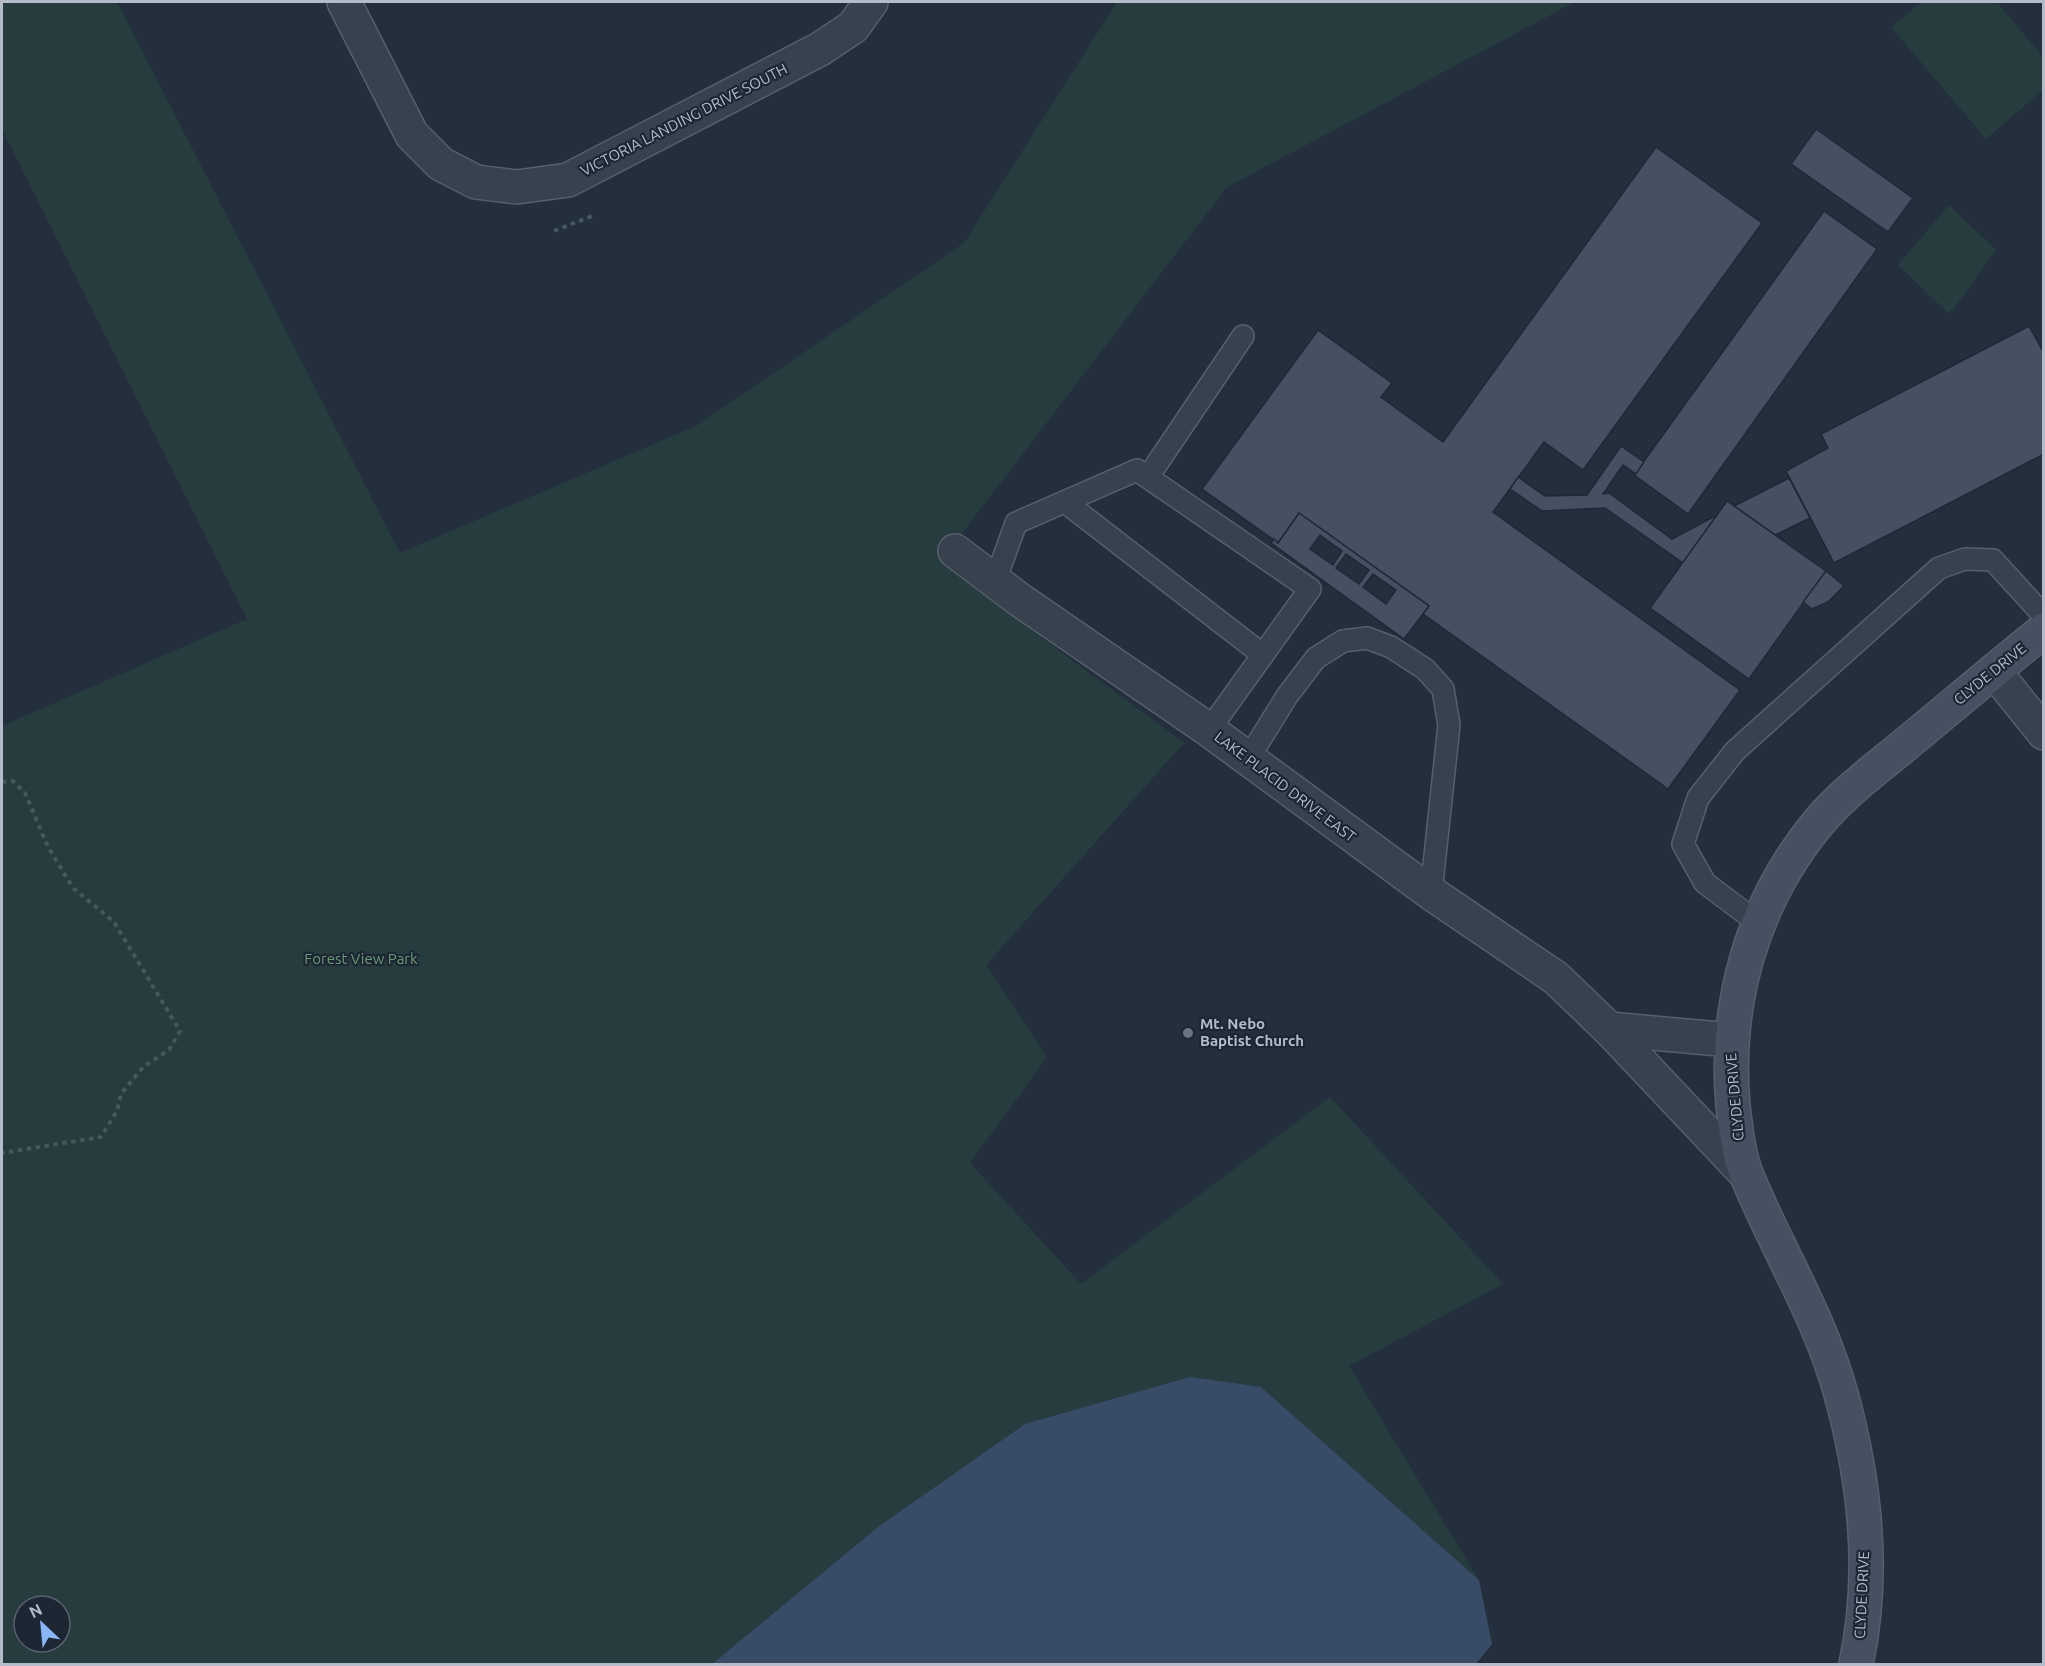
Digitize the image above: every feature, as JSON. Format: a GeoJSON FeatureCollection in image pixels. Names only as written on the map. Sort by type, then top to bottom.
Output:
{"type":"FeatureCollection","features":[{"type":"Feature","properties":{"kind":"street","name":"VICTORIA LANDING DRIVE SOUTH"},"geometry":{"type":"LineString","coordinates":[[344,2],[412,135],[441,164],[476,182],[517,187],[568,180],[820,49],[853,27],[871,2]]}},
{"type":"Feature","properties":{"kind":"street","name":"LAKE PLACID DRIVE EAST"},"geometry":{"type":"LineString","coordinates":[[955,551],[1209,730],[1431,893],[1556,978],[1609,1029],[1746,1173]]}},
{"type":"Feature","properties":{"kind":"street","name":"CLYDE DRIVE"},"geometry":{"type":"LineString","coordinates":[[1856,1665],[1866,1569],[1862,1487],[1841,1393],[1810,1311],[1746,1173],[1736,1134],[1731,1040],[1740,985],[1757,922],[1793,857],[1819,822],[1852,788],[2043,630]]}},
{"type":"Feature","properties":{"kind":"street"},"geometry":{"type":"LineString","coordinates":[[1994,671],[2043,733]]}},
{"type":"Feature","properties":{"kind":"street"},"geometry":{"type":"LineString","coordinates":[[1609,1029],[1731,1040]]}},
{"type":"Feature","properties":{"kind":"lane"},"geometry":{"type":"LineString","coordinates":[[1148,477],[1243,336]]}},
{"type":"Feature","properties":{"kind":"lane"},"geometry":{"type":"LineString","coordinates":[[995,581],[1016,523],[1137,470],[1310,589],[1209,730]]}},
{"type":"Feature","properties":{"kind":"lane"},"geometry":{"type":"LineString","coordinates":[[1065,502],[1263,655]]}},
{"type":"Feature","properties":{"kind":"lane"},"geometry":{"type":"LineString","coordinates":[[1757,922],[1705,883],[1683,844],[1698,798],[1735,751],[1939,568],[1965,558],[1993,560],[2043,616]]}},
{"type":"Feature","properties":{"kind":"lane"},"geometry":{"type":"LineString","coordinates":[[1248,759],[1287,696],[1316,658],[1343,641],[1367,638],[1390,647],[1425,669],[1443,689],[1449,725],[1431,893]]}},
{"type":"Feature","properties":{"kind":"path"},"geometry":{"type":"LineString","coordinates":[[554,231],[592,216]]}},
{"type":"Feature","properties":{"kind":"path"},"geometry":{"type":"LineString","coordinates":[[2,782],[13,781],[26,793],[48,847],[73,888],[114,922],[180,1031],[169,1050],[143,1067],[121,1094],[117,1111],[101,1137],[2,1153]]}},
{"type":"Feature","properties":{"kind":"green space","name":"Forest View Park"},"geometry":{"type":"Polygon","coordinates":[[[2,2],[117,2],[400,553],[696,426],[964,243],[1117,2],[1575,2],[1227,187],[940,562],[1184,743],[986,965],[1047,1057],[970,1163],[1081,1284],[1330,1097],[1503,1284],[1349,1366],[1479,1580],[1261,1387],[878,1527],[712,1664],[2,1664],[2,726],[247,619],[2,129],[2,2]]]}},
{"type":"Feature","properties":{"kind":"green space"},"geometry":{"type":"Polygon","coordinates":[[[1922,2],[1997,2],[2043,57],[2043,90],[1986,139],[1891,27],[1922,2]]]}},
{"type":"Feature","properties":{"kind":"green space"},"geometry":{"type":"Polygon","coordinates":[[[1949,205],[1996,250],[1953,310],[1948,313],[1898,265],[1949,205]]]}},
{"type":"Feature","properties":{"kind":"water"},"geometry":{"type":"Polygon","coordinates":[[[1190,1377],[1261,1387],[1479,1580],[1492,1644],[1476,1664],[712,1664],[878,1527],[1025,1424],[1190,1377]]]}},
{"type":"Feature","properties":{"kind":"building"},"geometry":{"type":"Polygon","coordinates":[[[1816,129],[1913,198],[1888,232],[1791,164],[1816,129]]]}},
{"type":"Feature","properties":{"kind":"building"},"geometry":{"type":"Polygon","coordinates":[[[1656,147],[1762,223],[1583,470],[1544,442],[1493,512],[1740,690],[1668,789],[1423,614],[1429,606],[1299,513],[1278,543],[1202,489],[1318,330],[1392,383],[1381,397],[1443,442],[1656,147]]]}},
{"type":"Feature","properties":{"kind":"building"},"geometry":{"type":"Polygon","coordinates":[[[1824,211],[1877,249],[1688,514],[1634,475],[1824,211]]]}},
{"type":"Feature","properties":{"kind":"building"},"geometry":{"type":"Polygon","coordinates":[[[2029,326],[2044,353],[2044,454],[1834,563],[1786,471],[1828,448],[1821,434],[2029,326]]]}},
{"type":"Feature","properties":{"kind":"building"},"geometry":{"type":"Polygon","coordinates":[[[1621,446],[1644,462],[1636,474],[1623,465],[1603,494],[1609,493],[1672,539],[1717,515],[1683,563],[1605,508],[1542,511],[1510,489],[1518,477],[1545,496],[1587,495],[1621,446]]]}},
{"type":"Feature","properties":{"kind":"building"},"geometry":{"type":"Polygon","coordinates":[[[1789,478],[1810,518],[1775,535],[1734,506],[1789,478]]]}},
{"type":"Feature","properties":{"kind":"building"},"geometry":{"type":"Polygon","coordinates":[[[1727,501],[1826,571],[1749,679],[1650,608],[1727,501]]]}},
{"type":"Feature","properties":{"kind":"building"},"geometry":{"type":"Polygon","coordinates":[[[1299,513],[1429,606],[1404,639],[1271,543],[1274,539],[1278,543],[1299,513]],[[1320,535],[1310,549],[1333,565],[1342,551],[1320,535]],[[1346,554],[1336,568],[1359,584],[1369,570],[1346,554]],[[1373,574],[1363,587],[1386,604],[1396,590],[1373,574]]]}},
{"type":"Feature","properties":{"kind":"building"},"geometry":{"type":"Polygon","coordinates":[[[1826,571],[1844,586],[1828,602],[1812,609],[1803,602],[1826,571]]]}},
{"type":"Feature","properties":{"kind":"place","name":"Mt. Nebo Baptist Church"},"geometry":{"type":"Point","coordinates":[1188,1033]}}]}
